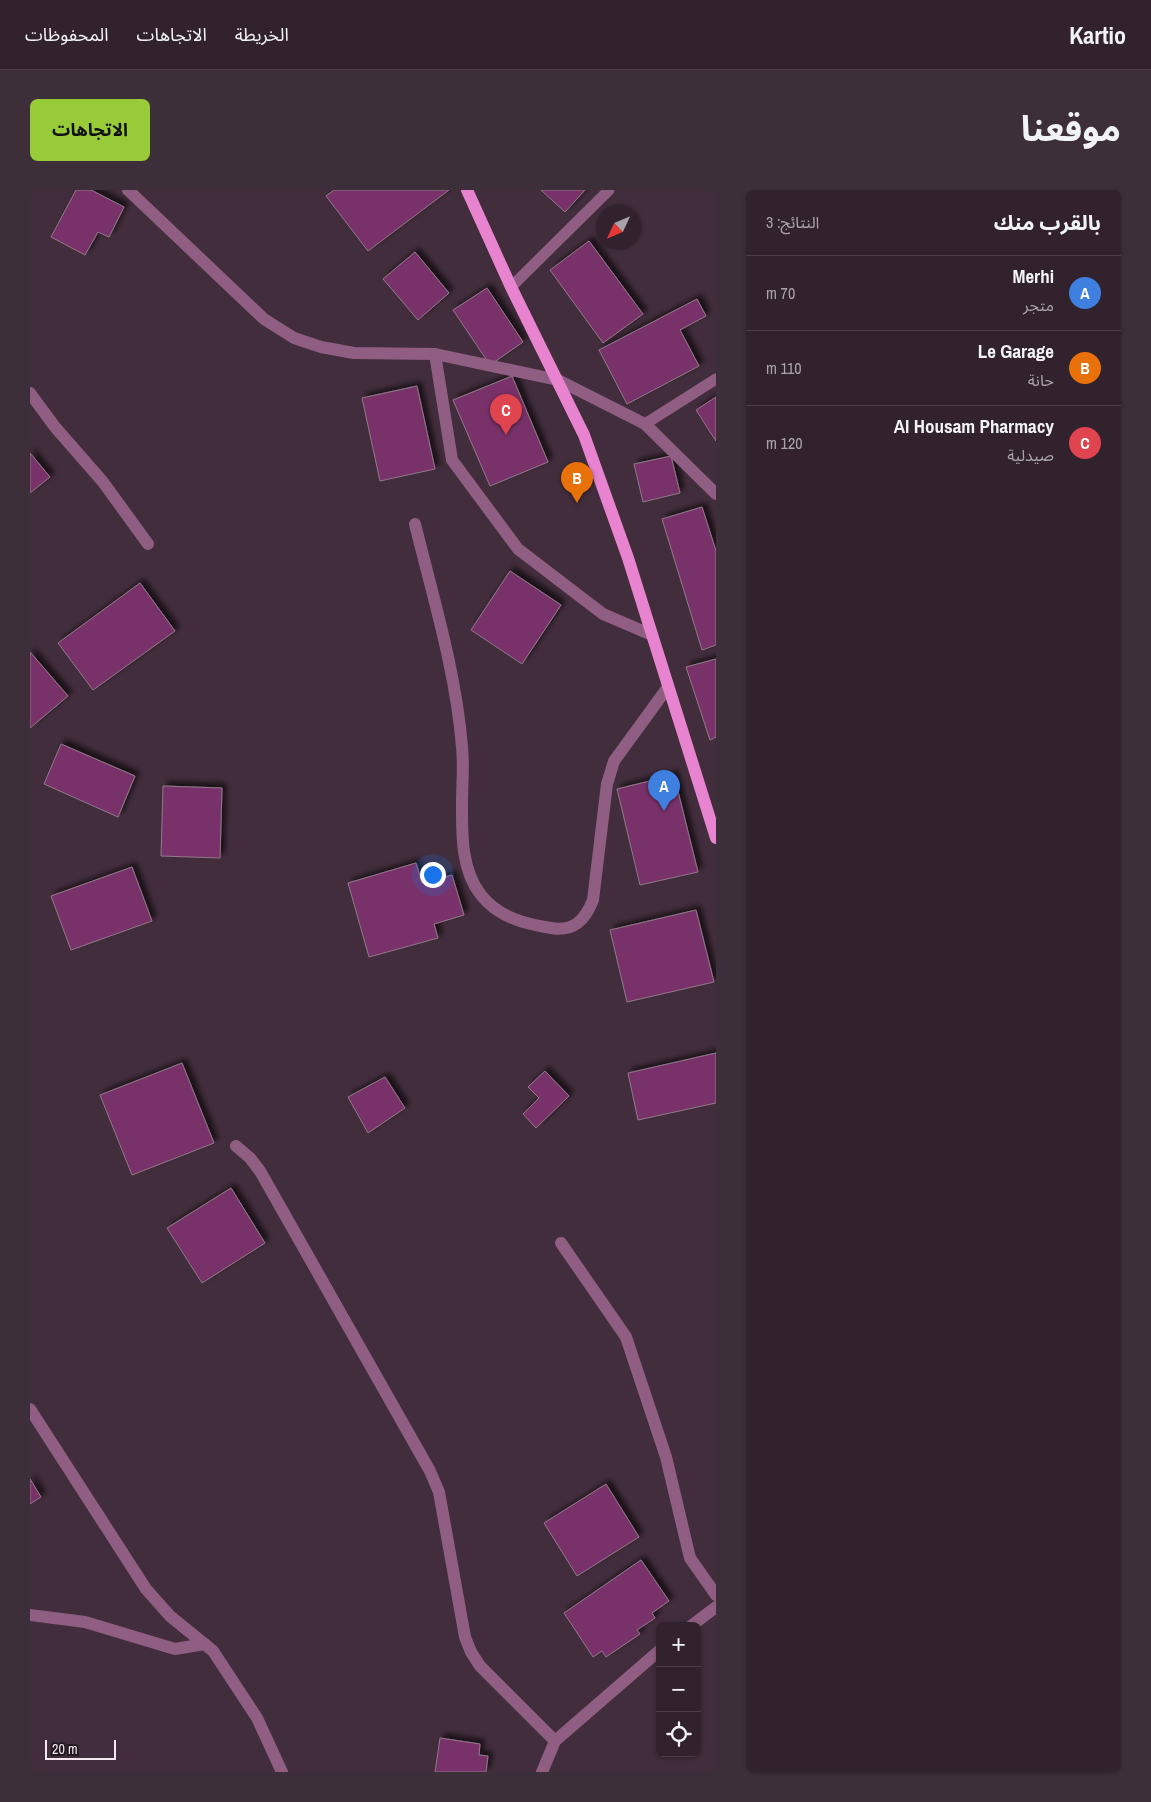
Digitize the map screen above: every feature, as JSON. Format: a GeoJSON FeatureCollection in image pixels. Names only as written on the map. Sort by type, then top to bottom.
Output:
{"type":"FeatureCollection","features":[{"type":"Feature","properties":{"kind":"main road"},"geometry":{"type":"LineString","coordinates":[[466,190],[511,287],[584,435],[628,558],[716,838]]}},
{"type":"Feature","properties":{"kind":"street"},"geometry":{"type":"LineString","coordinates":[[128,190],[264,319],[294,338],[321,347],[354,353],[435,354],[558,380],[645,424],[716,494]]}},
{"type":"Feature","properties":{"kind":"street"},"geometry":{"type":"LineString","coordinates":[[435,354],[452,460],[518,549],[603,614],[652,635]]}},
{"type":"Feature","properties":{"kind":"street"},"geometry":{"type":"LineString","coordinates":[[30,393],[55,427],[103,482],[148,544]]}},
{"type":"Feature","properties":{"kind":"street"},"geometry":{"type":"LineString","coordinates":[[415,524],[448,657],[457,706],[462,748],[462,838],[470,876],[481,896],[498,911],[524,924],[563,930],[579,924],[588,914],[593,900],[607,784],[614,761],[668,687]]}},
{"type":"Feature","properties":{"kind":"street"},"geometry":{"type":"LineString","coordinates":[[236,1146],[250,1158],[260,1171],[430,1472],[439,1492],[466,1637],[471,1652],[480,1666],[555,1741]]}},
{"type":"Feature","properties":{"kind":"street"},"geometry":{"type":"LineString","coordinates":[[562,1243],[626,1338],[666,1457],[690,1558],[716,1595]]}},
{"type":"Feature","properties":{"kind":"street"},"geometry":{"type":"LineString","coordinates":[[30,1409],[146,1589],[170,1616],[213,1651],[258,1718],[282,1772]]}},
{"type":"Feature","properties":{"kind":"street"},"geometry":{"type":"LineString","coordinates":[[696,1622],[716,1607]]}},
{"type":"Feature","properties":{"kind":"street"},"geometry":{"type":"LineString","coordinates":[[30,1615],[85,1622],[175,1649],[206,1644]]}},
{"type":"Feature","properties":{"kind":"street"},"geometry":{"type":"LineString","coordinates":[[542,1772],[555,1741],[656,1653]]}},
{"type":"Feature","properties":{"kind":"lane"},"geometry":{"type":"LineString","coordinates":[[511,287],[609,190]]}},
{"type":"Feature","properties":{"kind":"lane"},"geometry":{"type":"LineString","coordinates":[[645,424],[716,379]]}},
{"type":"Feature","properties":{"kind":"building"},"geometry":{"type":"Polygon","coordinates":[[[76,190],[91,190],[124,207],[109,237],[98,232],[85,255],[51,237],[76,190]]]}},
{"type":"Feature","properties":{"kind":"building"},"geometry":{"type":"Polygon","coordinates":[[[334,190],[449,190],[368,251],[326,196],[334,190]]]}},
{"type":"Feature","properties":{"kind":"building"},"geometry":{"type":"Polygon","coordinates":[[[541,190],[585,190],[565,212],[541,190]]]}},
{"type":"Feature","properties":{"kind":"building"},"geometry":{"type":"Polygon","coordinates":[[[589,241],[643,314],[603,343],[550,270],[589,241]]]}},
{"type":"Feature","properties":{"kind":"building"},"geometry":{"type":"Polygon","coordinates":[[[415,252],[449,293],[418,320],[383,279],[415,252]]]}},
{"type":"Feature","properties":{"kind":"building"},"geometry":{"type":"Polygon","coordinates":[[[487,288],[523,342],[490,365],[453,310],[487,288]]]}},
{"type":"Feature","properties":{"kind":"building"},"geometry":{"type":"Polygon","coordinates":[[[697,299],[706,316],[680,330],[699,366],[627,404],[599,350],[697,299]]]}},
{"type":"Feature","properties":{"kind":"building"},"geometry":{"type":"Polygon","coordinates":[[[512,376],[548,462],[490,486],[453,400],[512,376]]]}},
{"type":"Feature","properties":{"kind":"building"},"geometry":{"type":"Polygon","coordinates":[[[417,386],[435,469],[380,481],[362,398],[417,386]]]}},
{"type":"Feature","properties":{"kind":"building"},"geometry":{"type":"Polygon","coordinates":[[[716,397],[716,441],[696,410],[716,397]]]}},
{"type":"Feature","properties":{"kind":"building"},"geometry":{"type":"Polygon","coordinates":[[[30,453],[50,477],[30,493],[30,453]]]}},
{"type":"Feature","properties":{"kind":"building"},"geometry":{"type":"Polygon","coordinates":[[[671,456],[680,493],[643,502],[634,464],[671,456]]]}},
{"type":"Feature","properties":{"kind":"building"},"geometry":{"type":"Polygon","coordinates":[[[702,507],[716,551],[716,645],[702,650],[662,519],[702,507]]]}},
{"type":"Feature","properties":{"kind":"building"},"geometry":{"type":"Polygon","coordinates":[[[510,571],[561,605],[522,664],[471,630],[510,571]]]}},
{"type":"Feature","properties":{"kind":"building"},"geometry":{"type":"Polygon","coordinates":[[[140,583],[175,631],[93,690],[58,643],[140,583]]]}},
{"type":"Feature","properties":{"kind":"building"},"geometry":{"type":"Polygon","coordinates":[[[30,652],[68,696],[30,728],[30,652]]]}},
{"type":"Feature","properties":{"kind":"building"},"geometry":{"type":"Polygon","coordinates":[[[716,659],[716,737],[710,740],[686,667],[716,659]]]}},
{"type":"Feature","properties":{"kind":"building"},"geometry":{"type":"Polygon","coordinates":[[[61,744],[135,776],[118,817],[44,784],[61,744]]]}},
{"type":"Feature","properties":{"kind":"building"},"geometry":{"type":"Polygon","coordinates":[[[674,775],[698,872],[640,885],[617,789],[674,775]]]}},
{"type":"Feature","properties":{"kind":"building"},"geometry":{"type":"Polygon","coordinates":[[[163,786],[222,788],[220,858],[161,856],[163,786]]]}},
{"type":"Feature","properties":{"kind":"building"},"geometry":{"type":"Polygon","coordinates":[[[416,863],[422,883],[452,875],[464,915],[434,924],[438,938],[369,957],[348,883],[416,863]]]}},
{"type":"Feature","properties":{"kind":"building"},"geometry":{"type":"Polygon","coordinates":[[[132,867],[152,921],[71,950],[51,896],[132,867]]]}},
{"type":"Feature","properties":{"kind":"building"},"geometry":{"type":"Polygon","coordinates":[[[696,910],[714,982],[627,1002],[610,930],[696,910]]]}},
{"type":"Feature","properties":{"kind":"building"},"geometry":{"type":"Polygon","coordinates":[[[716,1053],[716,1103],[638,1120],[628,1073],[716,1053]]]}},
{"type":"Feature","properties":{"kind":"building"},"geometry":{"type":"Polygon","coordinates":[[[182,1063],[214,1143],[132,1175],[100,1095],[182,1063]]]}},
{"type":"Feature","properties":{"kind":"building"},"geometry":{"type":"Polygon","coordinates":[[[545,1071],[569,1096],[536,1128],[523,1114],[539,1098],[528,1087],[545,1071]]]}},
{"type":"Feature","properties":{"kind":"building"},"geometry":{"type":"Polygon","coordinates":[[[385,1077],[405,1108],[368,1133],[348,1097],[385,1077]]]}},
{"type":"Feature","properties":{"kind":"building"},"geometry":{"type":"Polygon","coordinates":[[[231,1188],[265,1243],[202,1283],[167,1228],[231,1188]]]}},
{"type":"Feature","properties":{"kind":"building"},"geometry":{"type":"Polygon","coordinates":[[[30,1479],[41,1497],[30,1504],[30,1479]]]}},
{"type":"Feature","properties":{"kind":"building"},"geometry":{"type":"Polygon","coordinates":[[[606,1484],[639,1537],[577,1576],[544,1523],[606,1484]]]}},
{"type":"Feature","properties":{"kind":"building"},"geometry":{"type":"Polygon","coordinates":[[[641,1560],[669,1601],[652,1613],[655,1618],[637,1630],[640,1634],[606,1657],[602,1651],[593,1657],[564,1613],[641,1560]]]}},
{"type":"Feature","properties":{"kind":"building"},"geometry":{"type":"Polygon","coordinates":[[[440,1738],[480,1744],[479,1755],[488,1756],[486,1772],[435,1772],[440,1738]]]}},
{"type":"Feature","properties":{"kind":"place","name":"Al Housam Pharmacy"},"geometry":{"type":"Point","coordinates":[506,435]}},
{"type":"Feature","properties":{"kind":"place","name":"Le Garage"},"geometry":{"type":"Point","coordinates":[577,503]}},
{"type":"Feature","properties":{"kind":"place","name":"Merhi"},"geometry":{"type":"Point","coordinates":[664,811]}}]}
